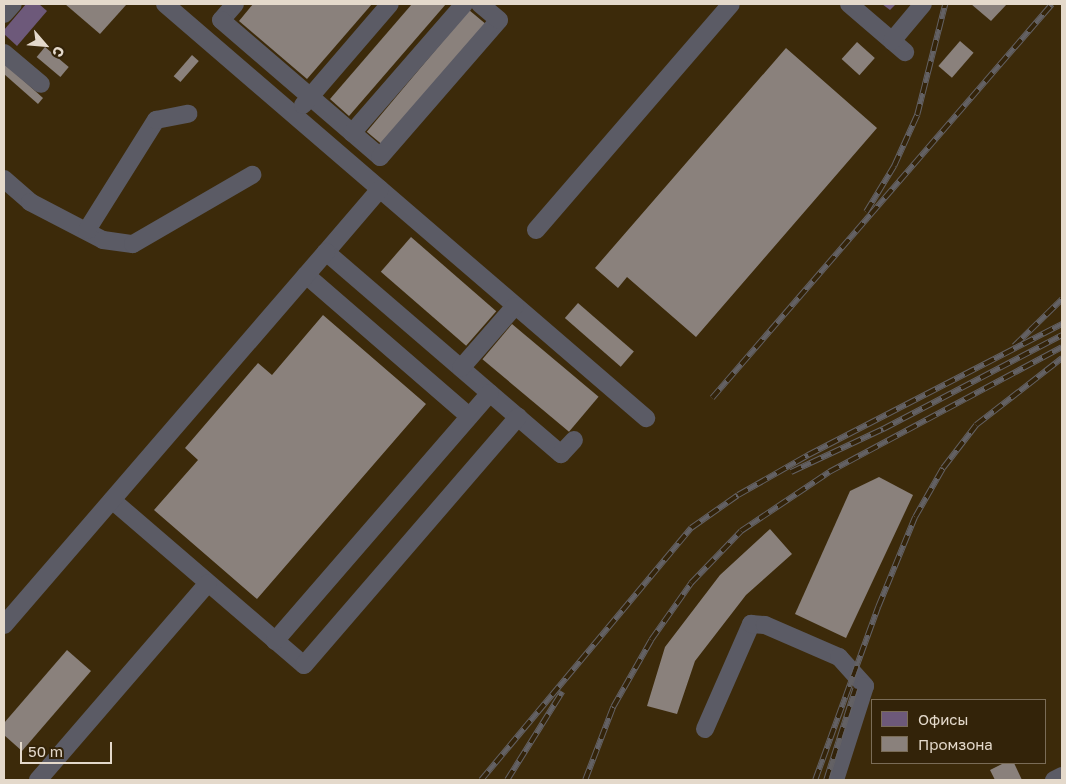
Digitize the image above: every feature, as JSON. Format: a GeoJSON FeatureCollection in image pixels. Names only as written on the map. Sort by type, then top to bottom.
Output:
{"type":"FeatureCollection","features":[{"type":"Feature","properties":{"kind":"street"},"geometry":{"type":"LineString","coordinates":[[4,14],[13,4]]}},
{"type":"Feature","properties":{"kind":"street"},"geometry":{"type":"LineString","coordinates":[[165,4],[646,418]]}},
{"type":"Feature","properties":{"kind":"street"},"geometry":{"type":"LineString","coordinates":[[235,4],[221,20],[380,157],[499,20],[480,4]]}},
{"type":"Feature","properties":{"kind":"street"},"geometry":{"type":"LineString","coordinates":[[294,115],[390,4]]}},
{"type":"Feature","properties":{"kind":"street"},"geometry":{"type":"LineString","coordinates":[[352,133],[464,4]]}},
{"type":"Feature","properties":{"kind":"street"},"geometry":{"type":"LineString","coordinates":[[536,230],[731,4]]}},
{"type":"Feature","properties":{"kind":"street"},"geometry":{"type":"LineString","coordinates":[[849,4],[898,46],[923,4]]}},
{"type":"Feature","properties":{"kind":"street"},"geometry":{"type":"LineString","coordinates":[[4,52],[41,84]]}},
{"type":"Feature","properties":{"kind":"street"},"geometry":{"type":"LineString","coordinates":[[87,230],[156,120],[188,114]]}},
{"type":"Feature","properties":{"kind":"street"},"geometry":{"type":"LineString","coordinates":[[4,179],[30,202],[103,240],[133,244],[252,175]]}},
{"type":"Feature","properties":{"kind":"street"},"geometry":{"type":"LineString","coordinates":[[4,625],[380,189]]}},
{"type":"Feature","properties":{"kind":"street"},"geometry":{"type":"LineString","coordinates":[[326,252],[561,454],[574,440]]}},
{"type":"Feature","properties":{"kind":"street"},"geometry":{"type":"LineString","coordinates":[[306,275],[469,416]]}},
{"type":"Feature","properties":{"kind":"street"},"geometry":{"type":"LineString","coordinates":[[461,368],[516,306]]}},
{"type":"Feature","properties":{"kind":"street"},"geometry":{"type":"LineString","coordinates":[[275,641],[490,393]]}},
{"type":"Feature","properties":{"kind":"street"},"geometry":{"type":"LineString","coordinates":[[112,500],[304,665],[518,417]]}},
{"type":"Feature","properties":{"kind":"street"},"geometry":{"type":"LineString","coordinates":[[38,780],[208,583]]}},
{"type":"Feature","properties":{"kind":"street"},"geometry":{"type":"LineString","coordinates":[[705,730],[751,624],[766,625],[839,657],[865,686],[835,780]]}},
{"type":"Feature","properties":{"kind":"street"},"geometry":{"type":"LineString","coordinates":[[1054,780],[1062,776]]}},
{"type":"Feature","properties":{"kind":"shaded area"},"geometry":{"type":"Polygon","coordinates":[[[4,4],[1062,4],[1062,780],[4,780],[4,4]]]}},
{"type":"Feature","properties":{"kind":"building: Офисы"},"geometry":{"type":"Polygon","coordinates":[[[26,4],[39,4],[47,11],[17,46],[4,34],[4,30],[26,4]]]}},
{"type":"Feature","properties":{"kind":"building: Офисы"},"geometry":{"type":"Polygon","coordinates":[[[882,4],[896,4],[890,10],[882,4]]]}},
{"type":"Feature","properties":{"kind":"building: Промзона"},"geometry":{"type":"Polygon","coordinates":[[[65,4],[125,4],[126,5],[100,34],[65,4]]]}},
{"type":"Feature","properties":{"kind":"building: Промзона"},"geometry":{"type":"Polygon","coordinates":[[[253,4],[372,4],[307,79],[239,21],[253,4]]]}},
{"type":"Feature","properties":{"kind":"building: Промзона"},"geometry":{"type":"Polygon","coordinates":[[[412,4],[446,4],[349,116],[330,99],[412,4]]]}},
{"type":"Feature","properties":{"kind":"building: Промзона"},"geometry":{"type":"Polygon","coordinates":[[[971,4],[1007,4],[991,21],[971,4]]]}},
{"type":"Feature","properties":{"kind":"building: Промзона"},"geometry":{"type":"Polygon","coordinates":[[[469,10],[488,26],[386,148],[367,132],[469,10]]]}},
{"type":"Feature","properties":{"kind":"building: Промзона"},"geometry":{"type":"Polygon","coordinates":[[[960,41],[974,53],[952,78],[938,66],[960,41]]]}},
{"type":"Feature","properties":{"kind":"building: Промзона"},"geometry":{"type":"Polygon","coordinates":[[[857,42],[875,58],[859,75],[842,59],[857,42]]]}},
{"type":"Feature","properties":{"kind":"building: Промзона"},"geometry":{"type":"Polygon","coordinates":[[[45,47],[69,67],[60,77],[37,57],[45,47]]]}},
{"type":"Feature","properties":{"kind":"building: Промзона"},"geometry":{"type":"Polygon","coordinates":[[[786,48],[877,128],[696,337],[627,277],[618,288],[595,268],[786,48]]]}},
{"type":"Feature","properties":{"kind":"building: Промзона"},"geometry":{"type":"Polygon","coordinates":[[[192,55],[199,61],[180,82],[174,76],[192,55]]]}},
{"type":"Feature","properties":{"kind":"building: Промзона"},"geometry":{"type":"Polygon","coordinates":[[[4,63],[43,98],[38,104],[4,74],[4,63]]]}},
{"type":"Feature","properties":{"kind":"building: Промзона"},"geometry":{"type":"Polygon","coordinates":[[[411,237],[496,311],[466,346],[381,272],[411,237]]]}},
{"type":"Feature","properties":{"kind":"building: Промзона"},"geometry":{"type":"Polygon","coordinates":[[[578,303],[634,352],[621,367],[565,318],[578,303]]]}},
{"type":"Feature","properties":{"kind":"building: Промзона"},"geometry":{"type":"Polygon","coordinates":[[[323,315],[426,404],[257,599],[154,510],[198,460],[185,448],[258,363],[272,375],[323,315]]]}},
{"type":"Feature","properties":{"kind":"building: Промзона"},"geometry":{"type":"Polygon","coordinates":[[[512,324],[599,397],[569,432],[482,359],[512,324]]]}},
{"type":"Feature","properties":{"kind":"building: Промзона"},"geometry":{"type":"Polygon","coordinates":[[[879,477],[913,495],[846,638],[795,614],[850,491],[879,477]]]}},
{"type":"Feature","properties":{"kind":"building: Промзона"},"geometry":{"type":"Polygon","coordinates":[[[770,529],[792,554],[746,595],[695,661],[677,714],[647,706],[665,647],[720,575],[770,529]]]}},
{"type":"Feature","properties":{"kind":"building: Промзона"},"geometry":{"type":"Polygon","coordinates":[[[67,650],[91,671],[22,751],[4,735],[4,723],[67,650]]]}},
{"type":"Feature","properties":{"kind":"building: Промзона"},"geometry":{"type":"Polygon","coordinates":[[[1002,764],[1014,764],[1022,780],[995,780],[990,770],[1002,764]]]}},
{"type":"Feature","properties":{"kind":"railway"},"geometry":{"type":"LineString","coordinates":[[866,212],[894,166],[917,115],[945,4]]}},
{"type":"Feature","properties":{"kind":"railway"},"geometry":{"type":"LineString","coordinates":[[712,398],[1052,4]]}},
{"type":"Feature","properties":{"kind":"railway"},"geometry":{"type":"LineString","coordinates":[[1014,346],[1062,299]]}},
{"type":"Feature","properties":{"kind":"railway"},"geometry":{"type":"LineString","coordinates":[[481,780],[691,528],[738,495],[808,455],[1062,324]]}},
{"type":"Feature","properties":{"kind":"railway"},"geometry":{"type":"LineString","coordinates":[[791,472],[883,429],[1062,335]]}},
{"type":"Feature","properties":{"kind":"railway"},"geometry":{"type":"LineString","coordinates":[[585,780],[613,707],[651,640],[691,583],[741,531],[829,472],[1062,347]]}},
{"type":"Feature","properties":{"kind":"railway"},"geometry":{"type":"LineString","coordinates":[[815,780],[878,607],[915,517],[943,468],[976,425],[1062,358]]}},
{"type":"Feature","properties":{"kind":"railway"},"geometry":{"type":"LineString","coordinates":[[826,780],[855,689]]}},
{"type":"Feature","properties":{"kind":"railway"},"geometry":{"type":"LineString","coordinates":[[507,780],[562,692]]}}]}
